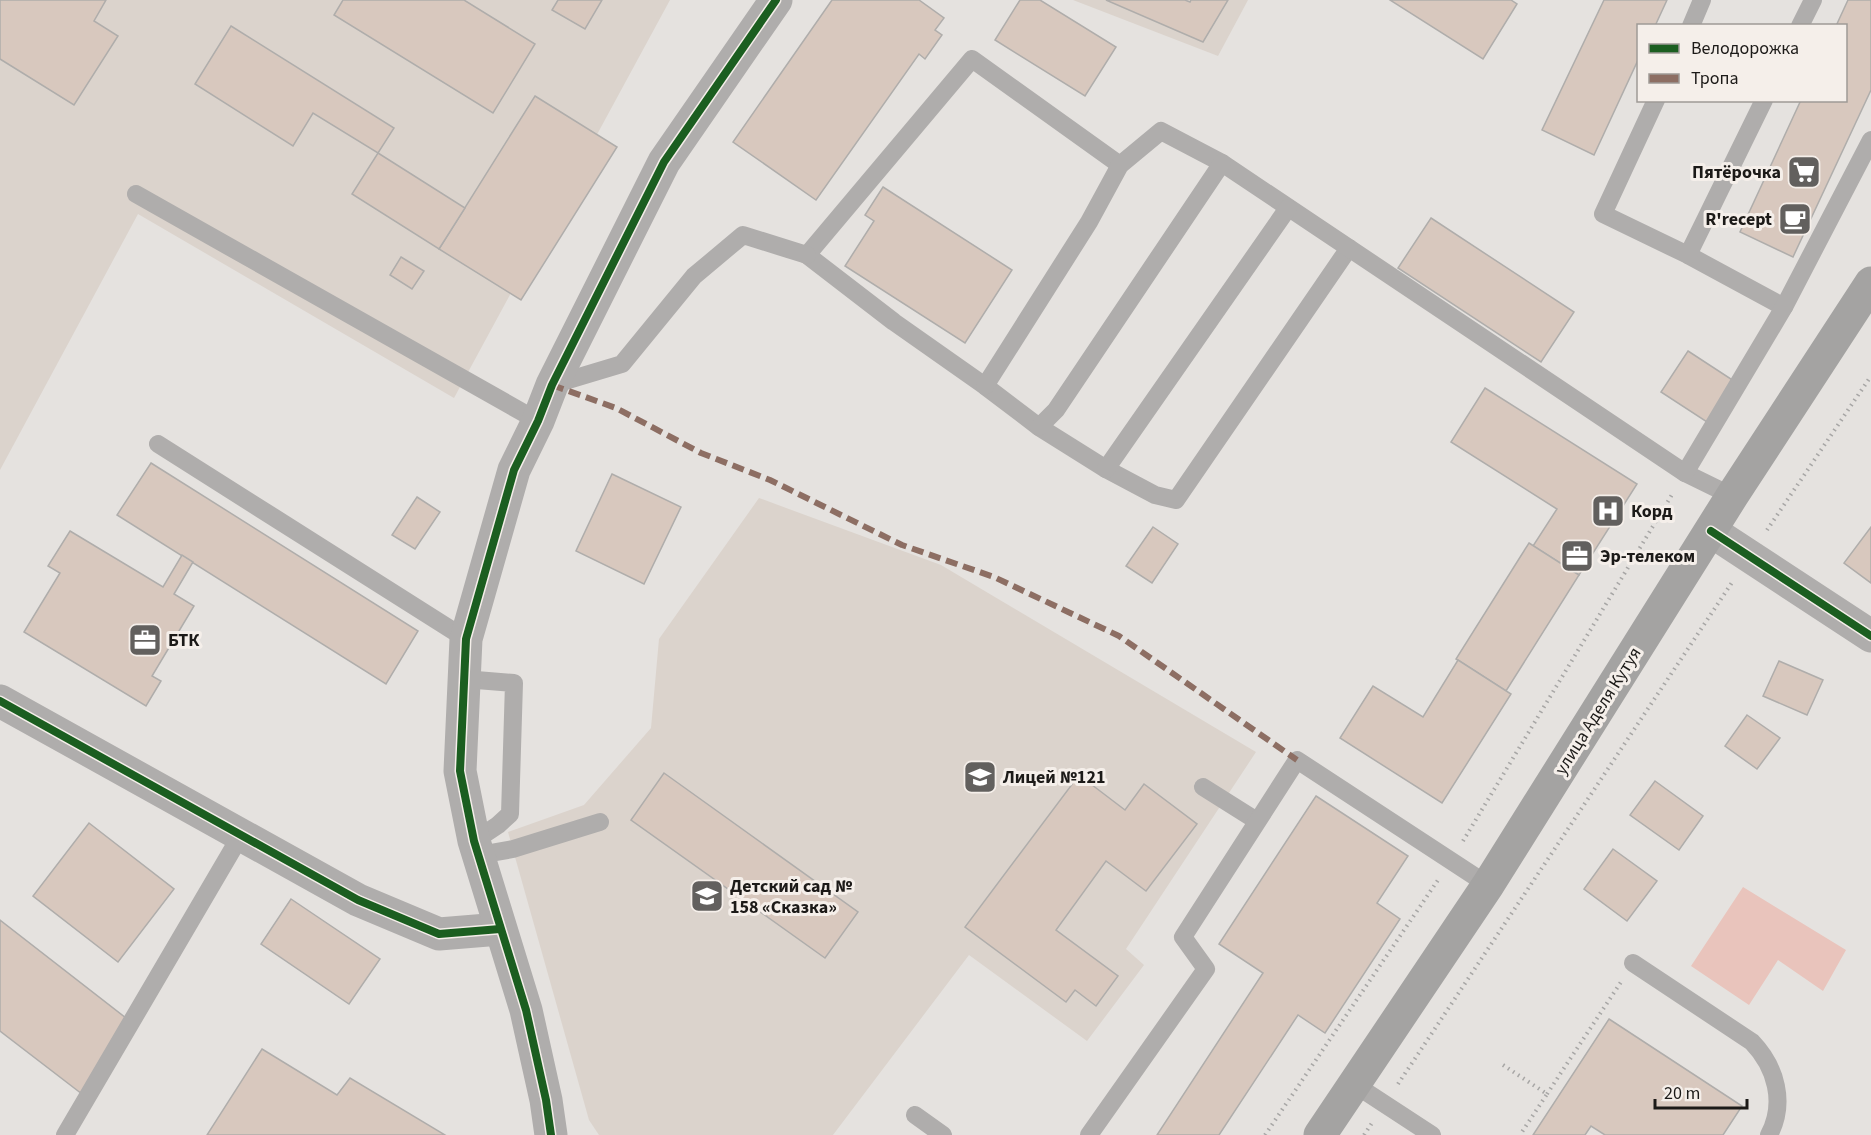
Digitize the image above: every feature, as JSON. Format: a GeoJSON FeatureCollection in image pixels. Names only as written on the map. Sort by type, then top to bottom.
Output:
{"type":"FeatureCollection","features":[{"type":"Feature","properties":{"kind":"main road","name":"улица Аделя Кутуя"},"geometry":{"type":"LineString","coordinates":[[1320,1135],[1488,885],[1732,496],[1871,283]]}},
{"type":"Feature","properties":{"kind":"street"},"geometry":{"type":"LineString","coordinates":[[551,1135],[546,1100],[526,1010],[476,848],[460,771],[466,639],[514,470],[538,421],[552,385],[664,162],[776,0]]}},
{"type":"Feature","properties":{"kind":"street"},"geometry":{"type":"LineString","coordinates":[[1711,531],[1871,636]]}},
{"type":"Feature","properties":{"kind":"street"},"geometry":{"type":"LineString","coordinates":[[0,701],[358,900],[439,934],[500,929]]}},
{"type":"Feature","properties":{"kind":"lane"},"geometry":{"type":"LineString","coordinates":[[1692,24],[1702,0]]}},
{"type":"Feature","properties":{"kind":"lane"},"geometry":{"type":"LineString","coordinates":[[1801,24],[1813,0]]}},
{"type":"Feature","properties":{"kind":"lane"},"geometry":{"type":"LineString","coordinates":[[807,255],[972,59],[1120,165]]}},
{"type":"Feature","properties":{"kind":"lane"},"geometry":{"type":"LineString","coordinates":[[1655,102],[1603,214],[1688,255],[1784,307]]}},
{"type":"Feature","properties":{"kind":"lane"},"geometry":{"type":"LineString","coordinates":[[1688,255],[1763,102]]}},
{"type":"Feature","properties":{"kind":"lane"},"geometry":{"type":"LineString","coordinates":[[985,386],[1089,222],[1120,165],[1161,131],[1222,163],[1685,473],[1732,496]]}},
{"type":"Feature","properties":{"kind":"lane"},"geometry":{"type":"LineString","coordinates":[[1685,473],[1784,307],[1871,140]]}},
{"type":"Feature","properties":{"kind":"lane"},"geometry":{"type":"LineString","coordinates":[[1039,427],[1056,410],[1222,163]]}},
{"type":"Feature","properties":{"kind":"lane"},"geometry":{"type":"LineString","coordinates":[[136,194],[538,421]]}},
{"type":"Feature","properties":{"kind":"lane"},"geometry":{"type":"LineString","coordinates":[[1106,468],[1288,208]]}},
{"type":"Feature","properties":{"kind":"lane"},"geometry":{"type":"LineString","coordinates":[[552,385],[622,364],[694,276],[743,235],[807,255],[894,322],[1039,427],[1155,495],[1176,500],[1349,248]]}},
{"type":"Feature","properties":{"kind":"lane"},"geometry":{"type":"LineString","coordinates":[[158,444],[466,639]]}},
{"type":"Feature","properties":{"kind":"lane"},"geometry":{"type":"LineString","coordinates":[[464,679],[514,684],[510,814],[476,848]]}},
{"type":"Feature","properties":{"kind":"lane"},"geometry":{"type":"LineString","coordinates":[[1089,1135],[1206,969],[1183,937],[1297,760],[1488,885]]}},
{"type":"Feature","properties":{"kind":"lane"},"geometry":{"type":"LineString","coordinates":[[1203,787],[1257,821]]}},
{"type":"Feature","properties":{"kind":"lane"},"geometry":{"type":"LineString","coordinates":[[476,848],[513,849],[600,822]]}},
{"type":"Feature","properties":{"kind":"lane"},"geometry":{"type":"LineString","coordinates":[[65,1135],[241,835]]}},
{"type":"Feature","properties":{"kind":"lane"},"geometry":{"type":"LineString","coordinates":[[1633,963],[1752,1042],[1760,1050],[1775,1078],[1778,1095],[1769,1135]]}},
{"type":"Feature","properties":{"kind":"lane"},"geometry":{"type":"LineString","coordinates":[[1354,1084],[1432,1135]]}},
{"type":"Feature","properties":{"kind":"lane"},"geometry":{"type":"LineString","coordinates":[[915,1115],[943,1135]]}},
{"type":"Feature","properties":{"kind":"path"},"geometry":{"type":"LineString","coordinates":[[1364,1135],[1871,376]]}},
{"type":"Feature","properties":{"kind":"path"},"geometry":{"type":"LineString","coordinates":[[1265,1135],[1450,861],[1685,473]]}},
{"type":"Feature","properties":{"kind":"path"},"geometry":{"type":"LineString","coordinates":[[1520,1135],[1633,963]]}},
{"type":"Feature","properties":{"kind":"path"},"geometry":{"type":"LineString","coordinates":[[1503,1065],[1547,1094]]}},
{"type":"Feature","properties":{"kind":"shaded area"},"geometry":{"type":"Polygon","coordinates":[[[0,0],[670,0],[454,398],[138,214],[0,470],[0,0]]]}},
{"type":"Feature","properties":{"kind":"shaded area"},"geometry":{"type":"Polygon","coordinates":[[[1073,0],[1248,0],[1218,56],[1073,0]]]}},
{"type":"Feature","properties":{"kind":"shaded area"},"geometry":{"type":"Polygon","coordinates":[[[759,498],[941,565],[1256,752],[1126,949],[1144,965],[1087,1041],[969,955],[833,1135],[599,1135],[589,1120],[508,832],[584,805],[651,728],[659,639],[759,498]]]}},
{"type":"Feature","properties":{"kind":"shaded area"},"geometry":{"type":"Polygon","coordinates":[[[1743,887],[1846,950],[1823,991],[1778,960],[1749,1005],[1691,966],[1743,887]]]}},
{"type":"Feature","properties":{"kind":"building"},"geometry":{"type":"Polygon","coordinates":[[[0,0],[106,0],[94,21],[118,36],[74,105],[0,59],[0,0]]]}},
{"type":"Feature","properties":{"kind":"building"},"geometry":{"type":"Polygon","coordinates":[[[343,0],[464,0],[535,44],[493,113],[334,15],[343,0]]]}},
{"type":"Feature","properties":{"kind":"building"},"geometry":{"type":"Polygon","coordinates":[[[558,0],[602,0],[585,29],[552,10],[558,0]]]}},
{"type":"Feature","properties":{"kind":"building"},"geometry":{"type":"Polygon","coordinates":[[[832,0],[919,0],[944,18],[935,30],[942,35],[925,59],[919,54],[816,200],[733,142],[832,0]]]}},
{"type":"Feature","properties":{"kind":"building"},"geometry":{"type":"Polygon","coordinates":[[[1020,0],[1040,0],[1116,47],[1085,96],[995,40],[1020,0]]]}},
{"type":"Feature","properties":{"kind":"building"},"geometry":{"type":"Polygon","coordinates":[[[1106,0],[1185,0],[1190,2],[1191,0],[1228,0],[1203,42],[1106,0]]]}},
{"type":"Feature","properties":{"kind":"building"},"geometry":{"type":"Polygon","coordinates":[[[1390,0],[1511,0],[1517,4],[1483,59],[1390,0]]]}},
{"type":"Feature","properties":{"kind":"building"},"geometry":{"type":"Polygon","coordinates":[[[1604,0],[1667,0],[1656,24],[1637,24],[1637,62],[1594,155],[1542,130],[1604,0]]]}},
{"type":"Feature","properties":{"kind":"building"},"geometry":{"type":"Polygon","coordinates":[[[1848,0],[1871,0],[1871,90],[1793,257],[1740,232],[1800,102],[1847,102],[1847,24],[1837,24],[1848,0]]]}},
{"type":"Feature","properties":{"kind":"building"},"geometry":{"type":"Polygon","coordinates":[[[231,26],[394,128],[378,153],[313,113],[293,146],[195,84],[231,26]]]}},
{"type":"Feature","properties":{"kind":"building"},"geometry":{"type":"Polygon","coordinates":[[[535,96],[617,147],[521,300],[439,249],[535,96]]]}},
{"type":"Feature","properties":{"kind":"building"},"geometry":{"type":"Polygon","coordinates":[[[378,153],[465,208],[439,249],[352,194],[378,153]]]}},
{"type":"Feature","properties":{"kind":"building"},"geometry":{"type":"Polygon","coordinates":[[[883,187],[1012,270],[965,343],[845,266],[874,221],[865,215],[883,187]]]}},
{"type":"Feature","properties":{"kind":"building"},"geometry":{"type":"Polygon","coordinates":[[[1431,218],[1574,312],[1541,362],[1398,268],[1431,218]]]}},
{"type":"Feature","properties":{"kind":"building"},"geometry":{"type":"Polygon","coordinates":[[[401,257],[424,271],[412,289],[390,275],[401,257]]]}},
{"type":"Feature","properties":{"kind":"building"},"geometry":{"type":"Polygon","coordinates":[[[1688,351],[1734,381],[1707,422],[1661,392],[1688,351]]]}},
{"type":"Feature","properties":{"kind":"building"},"geometry":{"type":"Polygon","coordinates":[[[1485,388],[1637,484],[1579,575],[1533,546],[1557,509],[1451,442],[1485,388]]]}},
{"type":"Feature","properties":{"kind":"building"},"geometry":{"type":"Polygon","coordinates":[[[151,463],[418,631],[386,684],[117,515],[151,463]]]}},
{"type":"Feature","properties":{"kind":"building"},"geometry":{"type":"Polygon","coordinates":[[[612,474],[681,507],[644,584],[576,551],[612,474]]]}},
{"type":"Feature","properties":{"kind":"building"},"geometry":{"type":"Polygon","coordinates":[[[417,497],[440,512],[415,549],[392,535],[417,497]]]}},
{"type":"Feature","properties":{"kind":"building"},"geometry":{"type":"Polygon","coordinates":[[[1153,527],[1178,544],[1152,583],[1126,566],[1153,527]]]}},
{"type":"Feature","properties":{"kind":"building"},"geometry":{"type":"Polygon","coordinates":[[[1871,527],[1871,583],[1844,563],[1871,527]]]}},
{"type":"Feature","properties":{"kind":"building"},"geometry":{"type":"Polygon","coordinates":[[[70,531],[163,587],[182,555],[193,562],[174,594],[194,606],[152,676],[161,681],[146,706],[24,632],[60,573],[48,566],[70,531]]]}},
{"type":"Feature","properties":{"kind":"building"},"geometry":{"type":"Polygon","coordinates":[[[1529,543],[1579,575],[1506,691],[1456,659],[1529,543]]]}},
{"type":"Feature","properties":{"kind":"building"},"geometry":{"type":"Polygon","coordinates":[[[1458,660],[1511,694],[1442,803],[1340,738],[1373,686],[1423,717],[1458,660]]]}},
{"type":"Feature","properties":{"kind":"building"},"geometry":{"type":"Polygon","coordinates":[[[1779,661],[1823,680],[1807,715],[1763,696],[1779,661]]]}},
{"type":"Feature","properties":{"kind":"building"},"geometry":{"type":"Polygon","coordinates":[[[1747,715],[1780,738],[1757,769],[1725,746],[1747,715]]]}},
{"type":"Feature","properties":{"kind":"building"},"geometry":{"type":"Polygon","coordinates":[[[664,773],[858,912],[825,958],[631,820],[664,773]]]}},
{"type":"Feature","properties":{"kind":"building"},"geometry":{"type":"Polygon","coordinates":[[[1079,775],[1125,810],[1144,784],[1197,824],[1146,891],[1106,861],[1056,930],[1118,976],[1096,1006],[1075,990],[1066,1002],[965,927],[1079,775]]]}},
{"type":"Feature","properties":{"kind":"building"},"geometry":{"type":"Polygon","coordinates":[[[1655,781],[1703,816],[1679,850],[1630,815],[1655,781]]]}},
{"type":"Feature","properties":{"kind":"building"},"geometry":{"type":"Polygon","coordinates":[[[1316,796],[1408,856],[1377,903],[1400,919],[1325,1033],[1298,1015],[1219,1135],[1157,1135],[1263,973],[1219,944],[1316,796]]]}},
{"type":"Feature","properties":{"kind":"building"},"geometry":{"type":"Polygon","coordinates":[[[89,823],[174,889],[118,962],[33,896],[89,823]]]}},
{"type":"Feature","properties":{"kind":"building"},"geometry":{"type":"Polygon","coordinates":[[[1613,849],[1657,881],[1627,921],[1584,889],[1613,849]]]}},
{"type":"Feature","properties":{"kind":"building"},"geometry":{"type":"Polygon","coordinates":[[[291,899],[380,959],[349,1004],[261,944],[291,899]]]}},
{"type":"Feature","properties":{"kind":"building"},"geometry":{"type":"Polygon","coordinates":[[[0,920],[135,1025],[82,1094],[0,1031],[0,920]]]}},
{"type":"Feature","properties":{"kind":"building"},"geometry":{"type":"Polygon","coordinates":[[[1609,1019],[1742,1106],[1723,1135],[1605,1135],[1591,1126],[1585,1135],[1533,1135],[1609,1019]]]}},
{"type":"Feature","properties":{"kind":"building"},"geometry":{"type":"Polygon","coordinates":[[[262,1049],[337,1095],[350,1078],[445,1135],[207,1135],[262,1049]]]}},
{"type":"Feature","properties":{"kind":"marked path"},"geometry":{"type":"LineString","coordinates":[[552,385],[616,408],[701,453],[770,480],[902,545],[994,577],[1119,636],[1297,760]]}},
{"type":"Feature","properties":{"kind":"cycle path"},"geometry":{"type":"LineString","coordinates":[[551,1135],[546,1100],[526,1010],[474,841],[460,771],[466,639],[514,470],[538,421],[552,385],[664,162],[776,0]]}},
{"type":"Feature","properties":{"kind":"cycle path"},"geometry":{"type":"LineString","coordinates":[[1711,531],[1871,636]]}},
{"type":"Feature","properties":{"kind":"cycle path"},"geometry":{"type":"LineString","coordinates":[[0,701],[358,900],[439,934],[500,929]]}},
{"type":"Feature","properties":{"kind":"place","name":"Пятёрочка"},"geometry":{"type":"Point","coordinates":[1804,172]}},
{"type":"Feature","properties":{"kind":"place","name":"R'recept"},"geometry":{"type":"Point","coordinates":[1795,219]}},
{"type":"Feature","properties":{"kind":"place","name":"Корд"},"geometry":{"type":"Point","coordinates":[1608,511]}},
{"type":"Feature","properties":{"kind":"place","name":"Эр-телеком"},"geometry":{"type":"Point","coordinates":[1577,556]}},
{"type":"Feature","properties":{"kind":"place","name":"БТК"},"geometry":{"type":"Point","coordinates":[145,640]}},
{"type":"Feature","properties":{"kind":"place","name":"Лицей №121"},"geometry":{"type":"Point","coordinates":[980,777]}},
{"type":"Feature","properties":{"kind":"place","name":"Детский сад № 158 «Сказка»"},"geometry":{"type":"Point","coordinates":[707,896]}}]}
